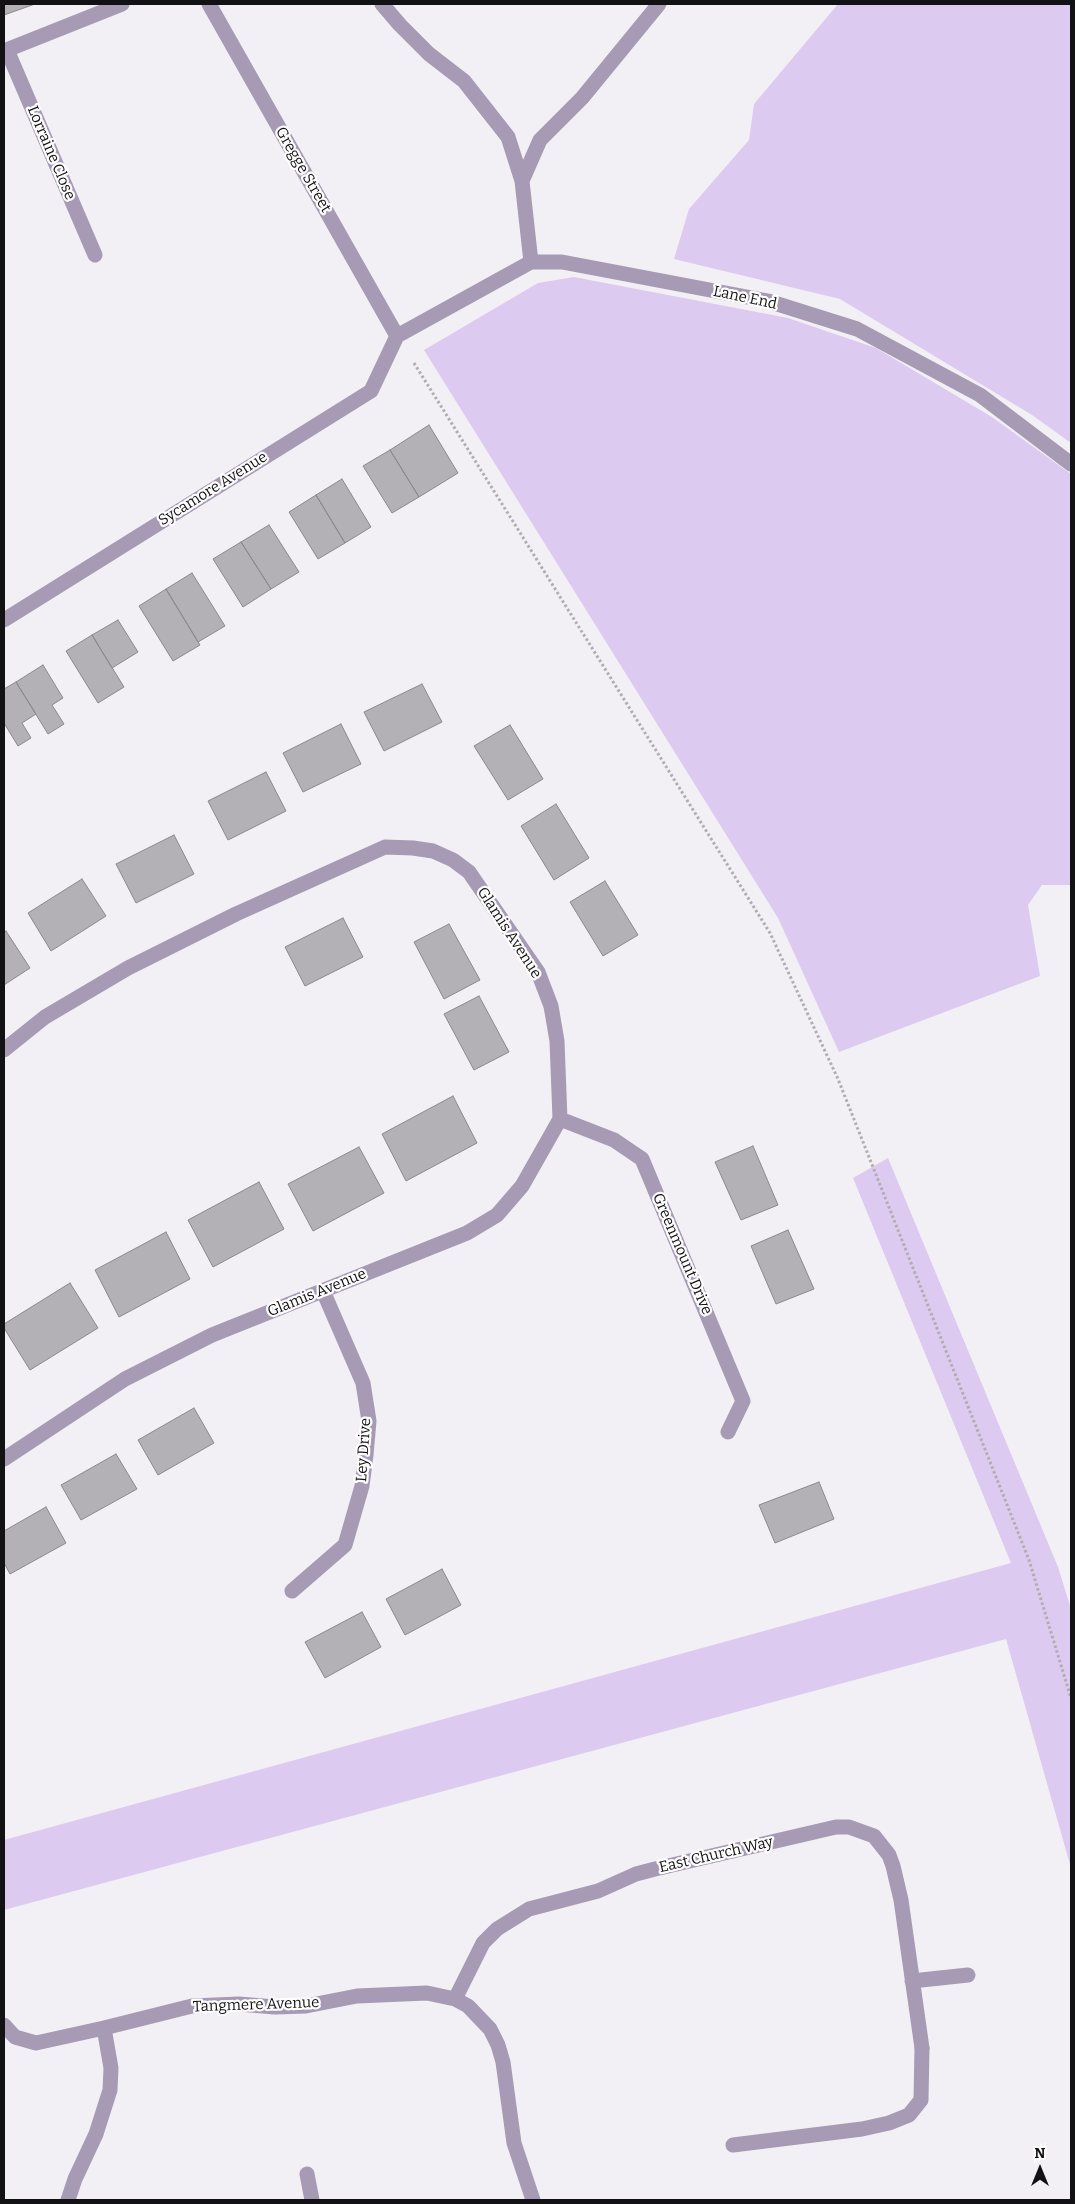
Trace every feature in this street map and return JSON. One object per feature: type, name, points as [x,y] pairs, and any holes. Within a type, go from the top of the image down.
[{"type":"street","points":[[6,51],[122,4]]},
{"type":"street","name":"Gregge Street","points":[[209,4],[397,336]]},
{"type":"street","points":[[382,4],[429,54],[464,81],[508,137],[522,181],[531,262]]},
{"type":"street","points":[[522,181],[540,140],[582,98],[658,4]]},
{"type":"street","name":"Lorraine Close","points":[[6,51],[95,255]]},
{"type":"street","name":"Lane End","points":[[397,336],[531,262],[562,262],[768,301],[857,329],[980,395],[1071,464]]},
{"type":"street","name":"Sycamore Avenue","points":[[4,620],[371,391],[397,336]]},
{"type":"street","name":"Glamis Avenue","points":[[4,1050],[45,1018],[128,968],[236,914],[385,847],[413,848],[433,851],[453,860],[470,872],[538,972],[551,1006],[557,1041],[560,1119],[522,1186],[497,1216],[467,1233],[212,1335],[125,1379],[4,1459]]},
{"type":"street","name":"Greenmount Drive","points":[[560,1119],[614,1140],[642,1160],[743,1401],[728,1432]]},
{"type":"street","name":"Ley Drive","points":[[292,1592],[345,1545],[362,1486],[366,1455],[369,1421],[363,1383],[323,1291]]},
{"type":"street","name":"East Church Way","points":[[455,1999],[483,1944],[497,1929],[529,1909],[598,1891],[636,1874],[827,1829],[849,1827],[874,1836],[889,1855],[900,1900],[922,2048],[921,2100],[909,2115],[889,2123],[862,2129],[733,2145]]},
{"type":"street","points":[[912,1981],[968,1975]]},
{"type":"street","name":"Tangmere Avenue","points":[[4,2025],[15,2037],[36,2043],[192,2006],[239,2004],[275,2007],[306,2006],[379,1994],[426,1993],[455,1999],[479,2016],[498,2044],[503,2062],[514,2143],[533,2200]]},
{"type":"street","points":[[68,2200],[75,2179],[96,2134],[110,2090],[111,2068],[104,2028]]},
{"type":"street","points":[[307,2174],[312,2200]]},
{"type":"path","points":[[397,336],[770,933],[838,1080],[1029,1560],[1071,1698]]},
{"type":"shaded area","points":[[838,4],[1071,4],[1071,443],[1032,415],[840,299],[674,259],[689,209],[749,140],[754,104]]},
{"type":"shaded area","points":[[574,277],[788,318],[876,348],[992,417],[1071,474],[1071,885],[1042,885],[1028,905],[1040,976],[839,1052],[778,918],[424,350],[538,283]]},
{"type":"shaded area","points":[[888,1158],[1058,1567],[1071,1609],[1071,1868],[1006,1639],[4,1910],[4,1840],[1011,1563],[853,1178]]},
{"type":"building","points":[[4,4],[35,4],[4,15]]},
{"type":"building","points":[[429,425],[458,473],[419,497],[390,450]]},
{"type":"building","points":[[390,450],[419,497],[392,513],[363,466]]},
{"type":"building","points":[[342,479],[371,527],[345,543],[316,495]]},
{"type":"building","points":[[316,495],[345,543],[318,559],[289,512]]},
{"type":"building","points":[[269,525],[299,572],[271,589],[241,542]]},
{"type":"building","points":[[241,542],[271,589],[243,607],[213,559]]},
{"type":"building","points":[[192,573],[225,626],[198,642],[166,589]]},
{"type":"building","points":[[166,589],[200,645],[173,661],[139,606]]},
{"type":"building","points":[[118,620],[138,652],[112,668],[92,635]]},
{"type":"building","points":[[92,635],[124,687],[98,703],[66,651]]},
{"type":"building","points":[[43,665],[63,698],[52,705],[64,724],[48,734],[16,682]]},
{"type":"building","points":[[16,682],[36,714],[22,723],[31,738],[18,746],[4,723],[4,689]]},
{"type":"building","points":[[422,684],[442,722],[384,751],[364,712]]},
{"type":"building","points":[[341,724],[361,764],[303,792],[283,753]]},
{"type":"building","points":[[510,725],[543,779],[508,800],[474,746]]},
{"type":"building","points":[[266,772],[286,811],[228,840],[208,801]]},
{"type":"building","points":[[556,804],[589,858],[554,880],[521,826]]},
{"type":"building","points":[[174,835],[194,874],[136,903],[116,864]]},
{"type":"building","points":[[82,879],[106,916],[51,951],[28,913]]},
{"type":"building","points":[[605,881],[638,935],[603,956],[570,902]]},
{"type":"building","points":[[343,918],[363,957],[305,986],[285,947]]},
{"type":"building","points":[[449,924],[480,980],[444,999],[414,942]]},
{"type":"building","points":[[6,931],[30,968],[4,985],[4,933]]},
{"type":"building","points":[[479,996],[509,1052],[474,1070],[444,1014]]},
{"type":"building","points":[[453,1096],[477,1143],[406,1181],[382,1134]]},
{"type":"building","points":[[753,1146],[778,1205],[741,1220],[715,1162]]},
{"type":"building","points":[[359,1147],[384,1193],[313,1231],[288,1184]]},
{"type":"building","points":[[259,1182],[284,1229],[213,1267],[188,1220]]},
{"type":"building","points":[[788,1230],[814,1289],[776,1304],[751,1246]]},
{"type":"building","points":[[166,1232],[190,1279],[119,1317],[95,1270]]},
{"type":"building","points":[[70,1283],[98,1328],[30,1370],[4,1328],[4,1324]]},
{"type":"building","points":[[194,1408],[214,1443],[158,1475],[138,1440]]},
{"type":"building","points":[[116,1454],[137,1489],[81,1520],[61,1485]]},
{"type":"building","points":[[819,1482],[834,1519],[775,1543],[759,1505]]},
{"type":"building","points":[[46,1507],[66,1543],[10,1574],[4,1563],[4,1531]]},
{"type":"building","points":[[442,1569],[461,1605],[405,1635],[386,1599]]},
{"type":"building","points":[[362,1612],[381,1647],[325,1678],[305,1642]]}]
